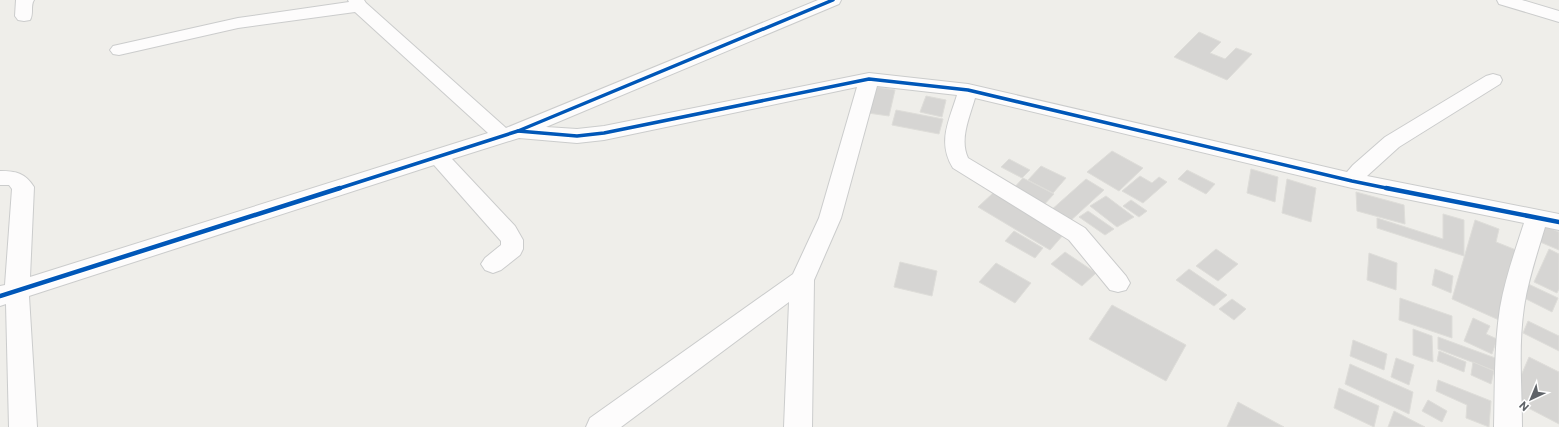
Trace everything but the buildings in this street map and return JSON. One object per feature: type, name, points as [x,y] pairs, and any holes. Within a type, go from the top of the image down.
[{"type":"street","points":[[8,293],[66,276],[510,133],[833,0]]},
{"type":"street","points":[[1505,0],[1559,17]]},
{"type":"street","points":[[120,50],[238,24],[357,3],[510,133],[577,136],[604,133],[869,79],[968,90],[1352,181],[1548,220],[1520,271],[1512,308],[1509,340],[1508,427]]},
{"type":"street","points":[[798,427],[802,280],[830,218],[869,79]]},
{"type":"street","points":[[1352,181],[1360,170],[1392,142],[1493,80]]},
{"type":"street","points":[[968,90],[954,140],[956,156],[960,163],[1077,234],[1118,283]]},
{"type":"street","points":[[437,156],[507,232],[512,240],[512,249],[493,264]]},
{"type":"street","points":[[0,178],[14,178],[23,187],[8,293],[23,427]]},
{"type":"street","points":[[600,427],[802,280]]},
{"type":"cycle path","points":[[0,296],[518,131],[833,0]]},
{"type":"cycle path","points":[[518,131],[577,136],[604,133],[869,79],[968,90],[1352,181],[1559,222]]}]
